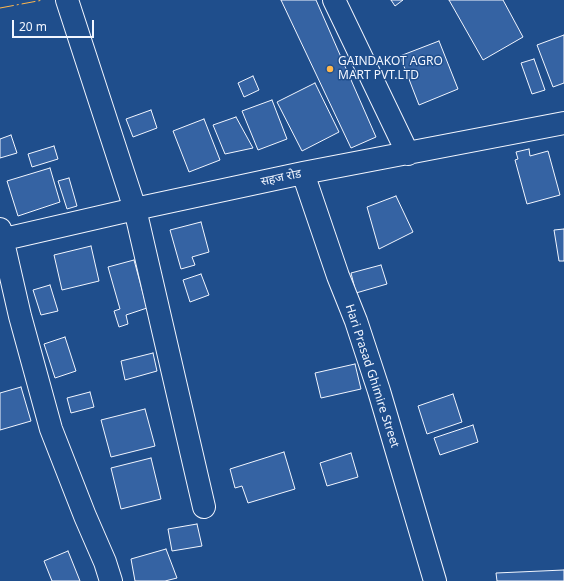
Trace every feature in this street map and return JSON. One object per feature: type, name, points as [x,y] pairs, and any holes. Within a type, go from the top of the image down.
[{"type":"street","points":[[67,0],[136,208],[204,507]]},
{"type":"street","points":[[334,0],[408,154]]},
{"type":"street","name":"सहज रोड","points":[[1,236],[303,173],[564,123]]},
{"type":"street","name":"Hari Prasad Ghimire Street","points":[[303,173],[377,384],[435,581]]},
{"type":"street","points":[[1,236],[20,316],[51,429],[85,516],[105,562],[111,581]]},
{"type":"building","name":"GAINDAKOT AGRO MART PVT.LTD","points":[[281,0],[316,0],[376,137],[351,148]]},
{"type":"building","points":[[391,0],[403,0],[395,6]]},
{"type":"building","points":[[449,0],[503,0],[523,37],[483,60]]},
{"type":"building","points":[[564,35],[564,83],[553,87],[537,45]]},
{"type":"building","points":[[439,41],[458,89],[419,105],[400,56]]},
{"type":"building","points":[[534,59],[545,90],[532,94],[521,63]]},
{"type":"building","points":[[253,76],[259,90],[244,97],[238,83]]},
{"type":"building","points":[[315,83],[339,132],[302,151],[277,102]]},
{"type":"building","points":[[272,100],[287,139],[258,150],[242,111]]},
{"type":"building","points":[[151,110],[157,128],[133,137],[126,119]]},
{"type":"building","points":[[236,117],[253,148],[225,154],[213,125]]},
{"type":"building","points":[[204,119],[220,160],[189,172],[173,131]]},
{"type":"building","points":[[11,135],[17,153],[0,158],[0,139]]},
{"type":"building","points":[[54,146],[58,159],[32,167],[28,154]]},
{"type":"building","points":[[529,149],[530,156],[548,151],[560,195],[527,204],[515,160],[518,159],[516,152]]},
{"type":"building","points":[[50,168],[60,202],[18,216],[7,181]]},
{"type":"building","points":[[69,178],[77,206],[67,209],[58,181]]},
{"type":"building","points":[[396,196],[413,232],[379,249],[367,207]]},
{"type":"building","points":[[201,222],[209,252],[192,257],[195,265],[181,269],[170,230]]},
{"type":"building","points":[[564,229],[564,261],[559,261],[554,230]]},
{"type":"building","points":[[91,246],[99,281],[62,290],[54,255]]},
{"type":"building","points":[[134,260],[147,308],[126,315],[128,324],[119,327],[114,311],[120,309],[108,267]]},
{"type":"building","points":[[381,265],[387,284],[356,293],[351,273]]},
{"type":"building","points":[[201,274],[209,295],[190,302],[183,280]]},
{"type":"building","points":[[50,285],[58,311],[41,315],[33,290]]},
{"type":"building","points":[[65,337],[76,371],[55,378],[44,344]]},
{"type":"building","points":[[153,353],[157,371],[125,380],[121,361]]},
{"type":"building","points":[[355,364],[361,389],[321,398],[315,373]]},
{"type":"building","points":[[21,387],[31,421],[0,430],[0,393]]},
{"type":"building","points":[[90,392],[94,407],[71,413],[67,398]]},
{"type":"building","points":[[453,394],[462,422],[427,434],[418,406]]},
{"type":"building","points":[[145,409],[155,446],[111,457],[101,420]]},
{"type":"building","points":[[473,425],[478,442],[440,455],[434,438]]},
{"type":"building","points":[[284,452],[295,489],[248,503],[242,486],[235,488],[230,469]]},
{"type":"building","points":[[351,453],[358,477],[327,486],[320,463]]},
{"type":"building","points":[[151,458],[161,499],[121,509],[111,468]]},
{"type":"building","points":[[197,524],[202,546],[172,551],[168,529]]},
{"type":"building","points":[[166,549],[177,578],[165,581],[135,581],[131,559]]},
{"type":"building","points":[[68,551],[80,581],[52,581],[44,561]]},
{"type":"building","points":[[564,570],[564,581],[497,581],[496,573]]},
{"type":"power","points":[[0,8],[43,0]]},
{"type":"place","name":"GAINDAKOT AGRO MART PVT.LTD","points":[[330,69]]}]
